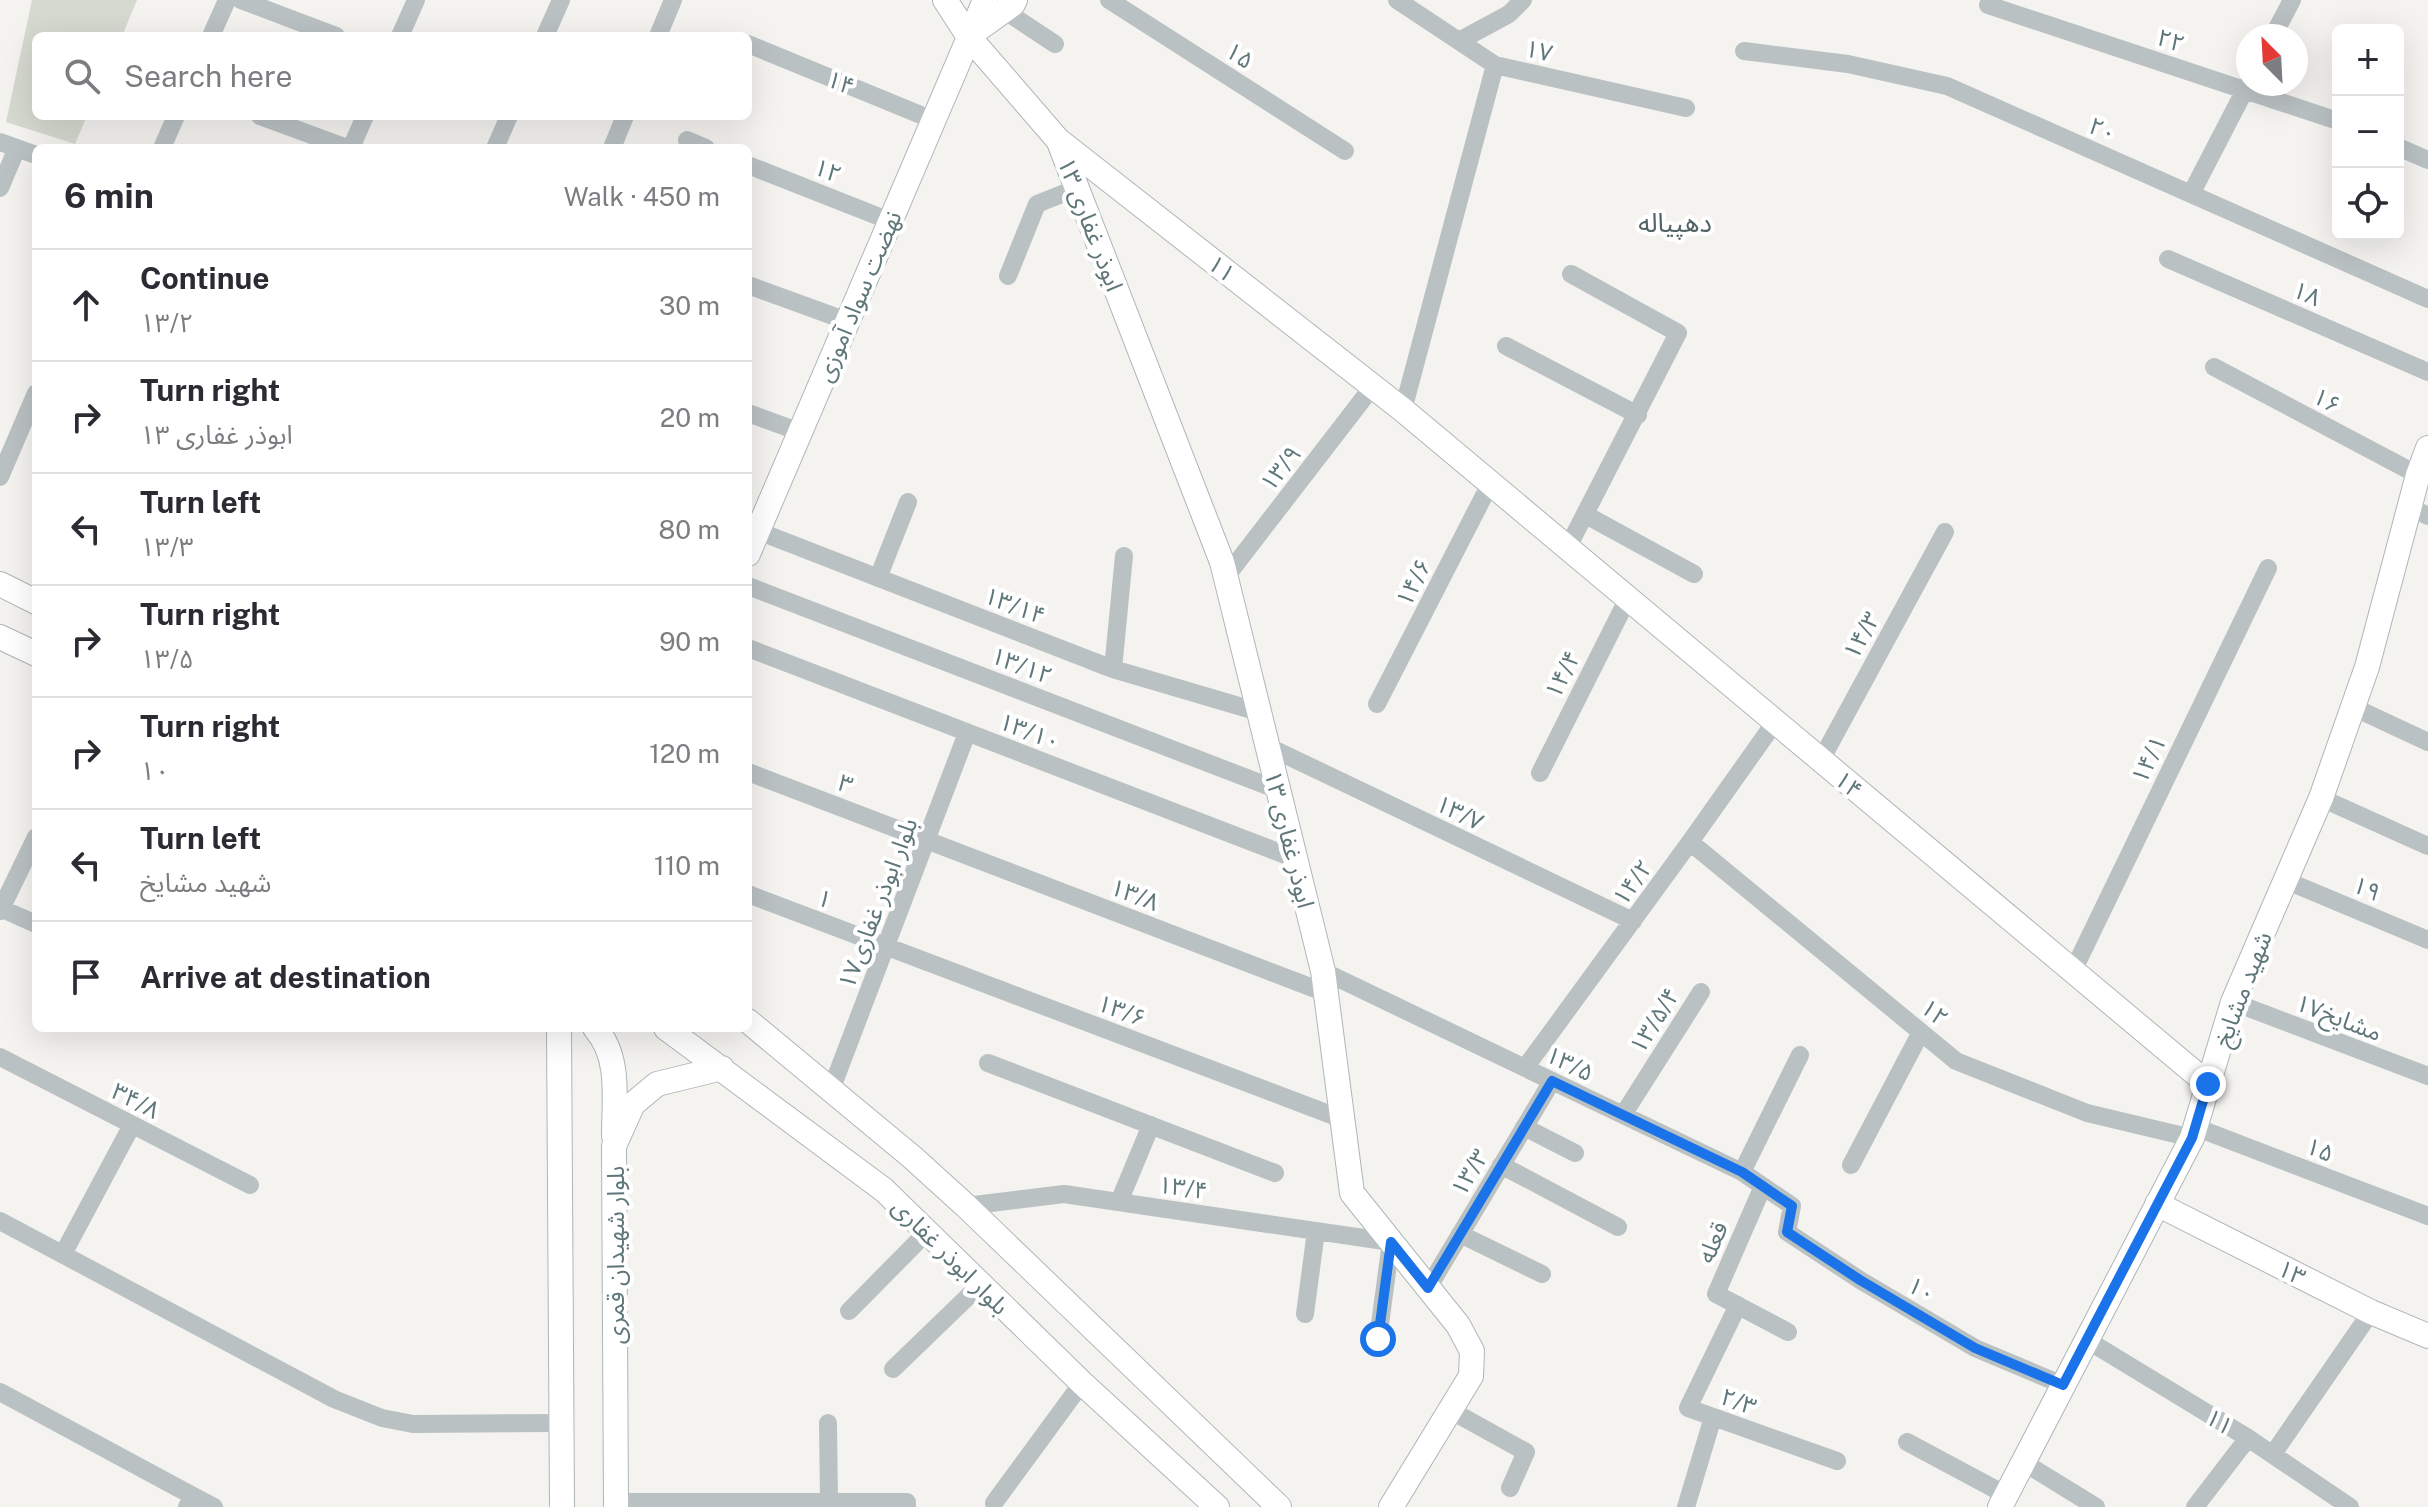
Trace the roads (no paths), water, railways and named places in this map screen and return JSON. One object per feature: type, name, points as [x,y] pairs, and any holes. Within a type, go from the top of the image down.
[{"type":"street","points":[[213,32],[227,0]]},
{"type":"street","points":[[241,0],[325,32]]},
{"type":"street","points":[[402,32],[416,0]]},
{"type":"street","points":[[547,32],[561,0]]},
{"type":"street","points":[[660,32],[673,0]]},
{"type":"street","name":"۱۱","points":[[945,0],[969,37],[1058,140],[1491,482]]},
{"type":"street","name":"۱۵","points":[[1109,0],[1345,151]]},
{"type":"street","name":"۱۷","points":[[1397,0],[1495,65],[1686,108]]},
{"type":"street","points":[[1459,41],[1509,14],[1523,0]]},
{"type":"street","points":[[2279,24],[2292,0]]},
{"type":"street","points":[[969,37],[1002,4],[1055,44]]},
{"type":"street","name":"۲۲","points":[[1988,5],[2236,84]]},
{"type":"street","name":"نهضت سواد آموزی","points":[[752,545],[969,37]]},
{"type":"street","name":"۱۴","points":[[752,46],[933,120]]},
{"type":"street","name":"۲۰","points":[[1744,51],[1848,64],[1947,86],[2428,299]]},
{"type":"street","points":[[1403,410],[1495,65]]},
{"type":"street","points":[[2191,194],[2242,96]]},
{"type":"street","name":"۲۲","points":[[2271,96],[2332,119]]},
{"type":"street","points":[[164,144],[174,120]]},
{"type":"street","points":[[271,120],[338,144]]},
{"type":"street","points":[[351,144],[363,120]]},
{"type":"street","points":[[497,144],[507,120]]},
{"type":"street","points":[[614,144],[623,120]]},
{"type":"street","points":[[687,140],[696,144]]},
{"type":"street","name":"۱۳ ابوذر غفاری","points":[[1058,140],[1222,562],[1325,982],[1352,1193],[1458,1325],[1472,1351],[1471,1376],[1391,1507]]},
{"type":"street","points":[[0,188],[8,145],[32,154]]},
{"type":"street","points":[[2404,150],[2428,160]]},
{"type":"street","name":"۱۲","points":[[752,167],[890,221]]},
{"type":"street","points":[[1008,276],[1037,204],[1077,188]]},
{"type":"street","name":"۱۸","points":[[2168,259],[2428,372]]},
{"type":"street","points":[[1568,547],[1678,333],[1571,274]]},
{"type":"street","points":[[752,286],[847,321]]},
{"type":"street","points":[[1506,346],[1638,415]]},
{"type":"street","name":"۱۶","points":[[2214,367],[2418,475]]},
{"type":"street","name":"۱۳/۹","points":[[1225,578],[1373,386]]},
{"type":"street","points":[[0,477],[32,402]]},
{"type":"street","points":[[752,414],[800,432]]},
{"type":"street","name":"شهید مشایخ","points":[[2003,1501],[2194,1133],[2233,1002],[2321,798],[2367,667],[2419,511],[2418,475],[2428,448]]},
{"type":"street","name":"۱۴","points":[[1491,482],[2208,1084]]},
{"type":"street","name":"۱۴/۶","points":[[1377,704],[1491,482]]},
{"type":"street","points":[[878,578],[908,502]]},
{"type":"street","points":[[1586,515],[1694,574]]},
{"type":"street","name":"۱۳/۱۴","points":[[758,531],[1113,669],[1259,712]]},
{"type":"street","name":"۱۴/۳","points":[[1821,760],[1945,532]]},
{"type":"street","points":[[1113,669],[1124,556]]},
{"type":"street","name":"۱۴/۱","points":[[2073,971],[2268,568]]},
{"type":"street","points":[[0,584],[32,600]]},
{"type":"street","name":"۱۳/۱۲","points":[[752,588],[1278,790]]},
{"type":"street","name":"۱۴/۴","points":[[1540,773],[1628,598]]},
{"type":"street","points":[[0,637],[32,652]]},
{"type":"street","name":"۱۳/۱۰","points":[[752,650],[1296,859]]},
{"type":"street","points":[[2353,707],[2428,742]]},
{"type":"street","name":"۱۴/۲","points":[[1525,1068],[1775,722]]},
{"type":"street","name":"بلوار ابوذر غفاری۱۷","points":[[831,1090],[967,733]]},
{"type":"street","name":"۱۳/۷","points":[[1267,746],[1633,921]]},
{"type":"street","name":"۳","points":[[752,774],[926,840]]},
{"type":"street","points":[[2321,798],[2428,846]]},
{"type":"street","name":"۱۳/۸","points":[[926,840],[1325,982]]},
{"type":"street","name":"۱۲","points":[[1690,842],[1956,1061],[2087,1113],[2194,1133]]},
{"type":"street","points":[[32,845],[0,909],[32,922]]},
{"type":"street","name":"۱۹","points":[[2287,881],[2428,940]]},
{"type":"street","name":"۱","points":[[752,896],[885,946]]},
{"type":"street","name":"۱۳/۶","points":[[885,946],[1342,1119]]},
{"type":"street","name":"۱۳/۵","points":[[1325,982],[1525,1068],[1742,1172],[1792,1206]]},
{"type":"street","name":"۱۳/۵/۴","points":[[1623,1115],[1701,992]]},
{"type":"street","name":"۱۷مشایخ","points":[[2233,1002],[2428,1076]]},
{"type":"street","name":"بلوار ابوذر غفاری","points":[[752,1024],[912,1157],[966,1206],[1279,1507]]},
{"type":"street","points":[[562,1032],[562,1507]]},
{"type":"street","points":[[598,1032],[614,1063],[614,1146]]},
{"type":"street","name":"بلوار ابوذر غفاری","points":[[672,1032],[884,1190],[1082,1383],[1217,1507]]},
{"type":"street","points":[[1851,1165],[1921,1032]]},
{"type":"street","points":[[1742,1172],[1800,1055]]},
{"type":"street","name":"۳۴/۸","points":[[0,1057],[250,1185]]},
{"type":"street","points":[[988,1063],[1275,1173]]},
{"type":"street","name":"بلوار شهیدان قمری","points":[[616,1505],[614,1146],[633,1104],[657,1084],[722,1068]]},
{"type":"street","name":"۱۳/۳","points":[[1428,1288],[1552,1081]]},
{"type":"street","points":[[63,1254],[132,1125]]},
{"type":"street","points":[[1119,1202],[1151,1125]]},
{"type":"street","points":[[1524,1127],[1575,1153]]},
{"type":"street","name":"۱۵","points":[[2194,1133],[2428,1216]]},
{"type":"street","points":[[1501,1165],[1618,1227]]},
{"type":"street","name":"قعله","points":[[1738,1305],[1716,1294],[1763,1186]]},
{"type":"street","name":"۱۳/۴","points":[[966,1206],[1064,1194],[1391,1242]]},
{"type":"street","name":"۱۳","points":[[2157,1204],[2371,1312],[2428,1336]]},
{"type":"street","name":"۱۰","points":[[1792,1206],[1787,1232],[1975,1348],[2063,1385]]},
{"type":"street","points":[[0,1221],[334,1399],[382,1418],[413,1424],[561,1423]]},
{"type":"street","points":[[1305,1314],[1316,1231]]},
{"type":"street","points":[[849,1311],[927,1232]]},
{"type":"street","points":[[1460,1234],[1542,1274]]},
{"type":"street","points":[[1378,1339],[1391,1242]]},
{"type":"street","points":[[893,1369],[980,1285]]},
{"type":"street","points":[[1738,1305],[1788,1332]]},
{"type":"street","name":"۲/۳","points":[[1738,1305],[1688,1408],[1837,1461]]},
{"type":"street","points":[[2273,1454],[2371,1312]]},
{"type":"street","name":"۱۱","points":[[2087,1340],[2248,1438],[2350,1507]]},
{"type":"street","points":[[994,1503],[1082,1383]]},
{"type":"street","points":[[0,1392],[190,1502],[214,1507]]},
{"type":"street","points":[[1450,1410],[1526,1452],[1510,1488]]},
{"type":"street","points":[[1686,1507],[1713,1417]]},
{"type":"street","points":[[828,1423],[829,1502]]},
{"type":"street","points":[[2195,1507],[2248,1438]]},
{"type":"street","points":[[1907,1442],[2003,1501]]},
{"type":"street","points":[[2023,1462],[2096,1507]]},
{"type":"street","points":[[616,1505],[907,1502],[907,1507]]},
{"type":"district","name":"دهپیاله","points":[[1675,222]]}]
